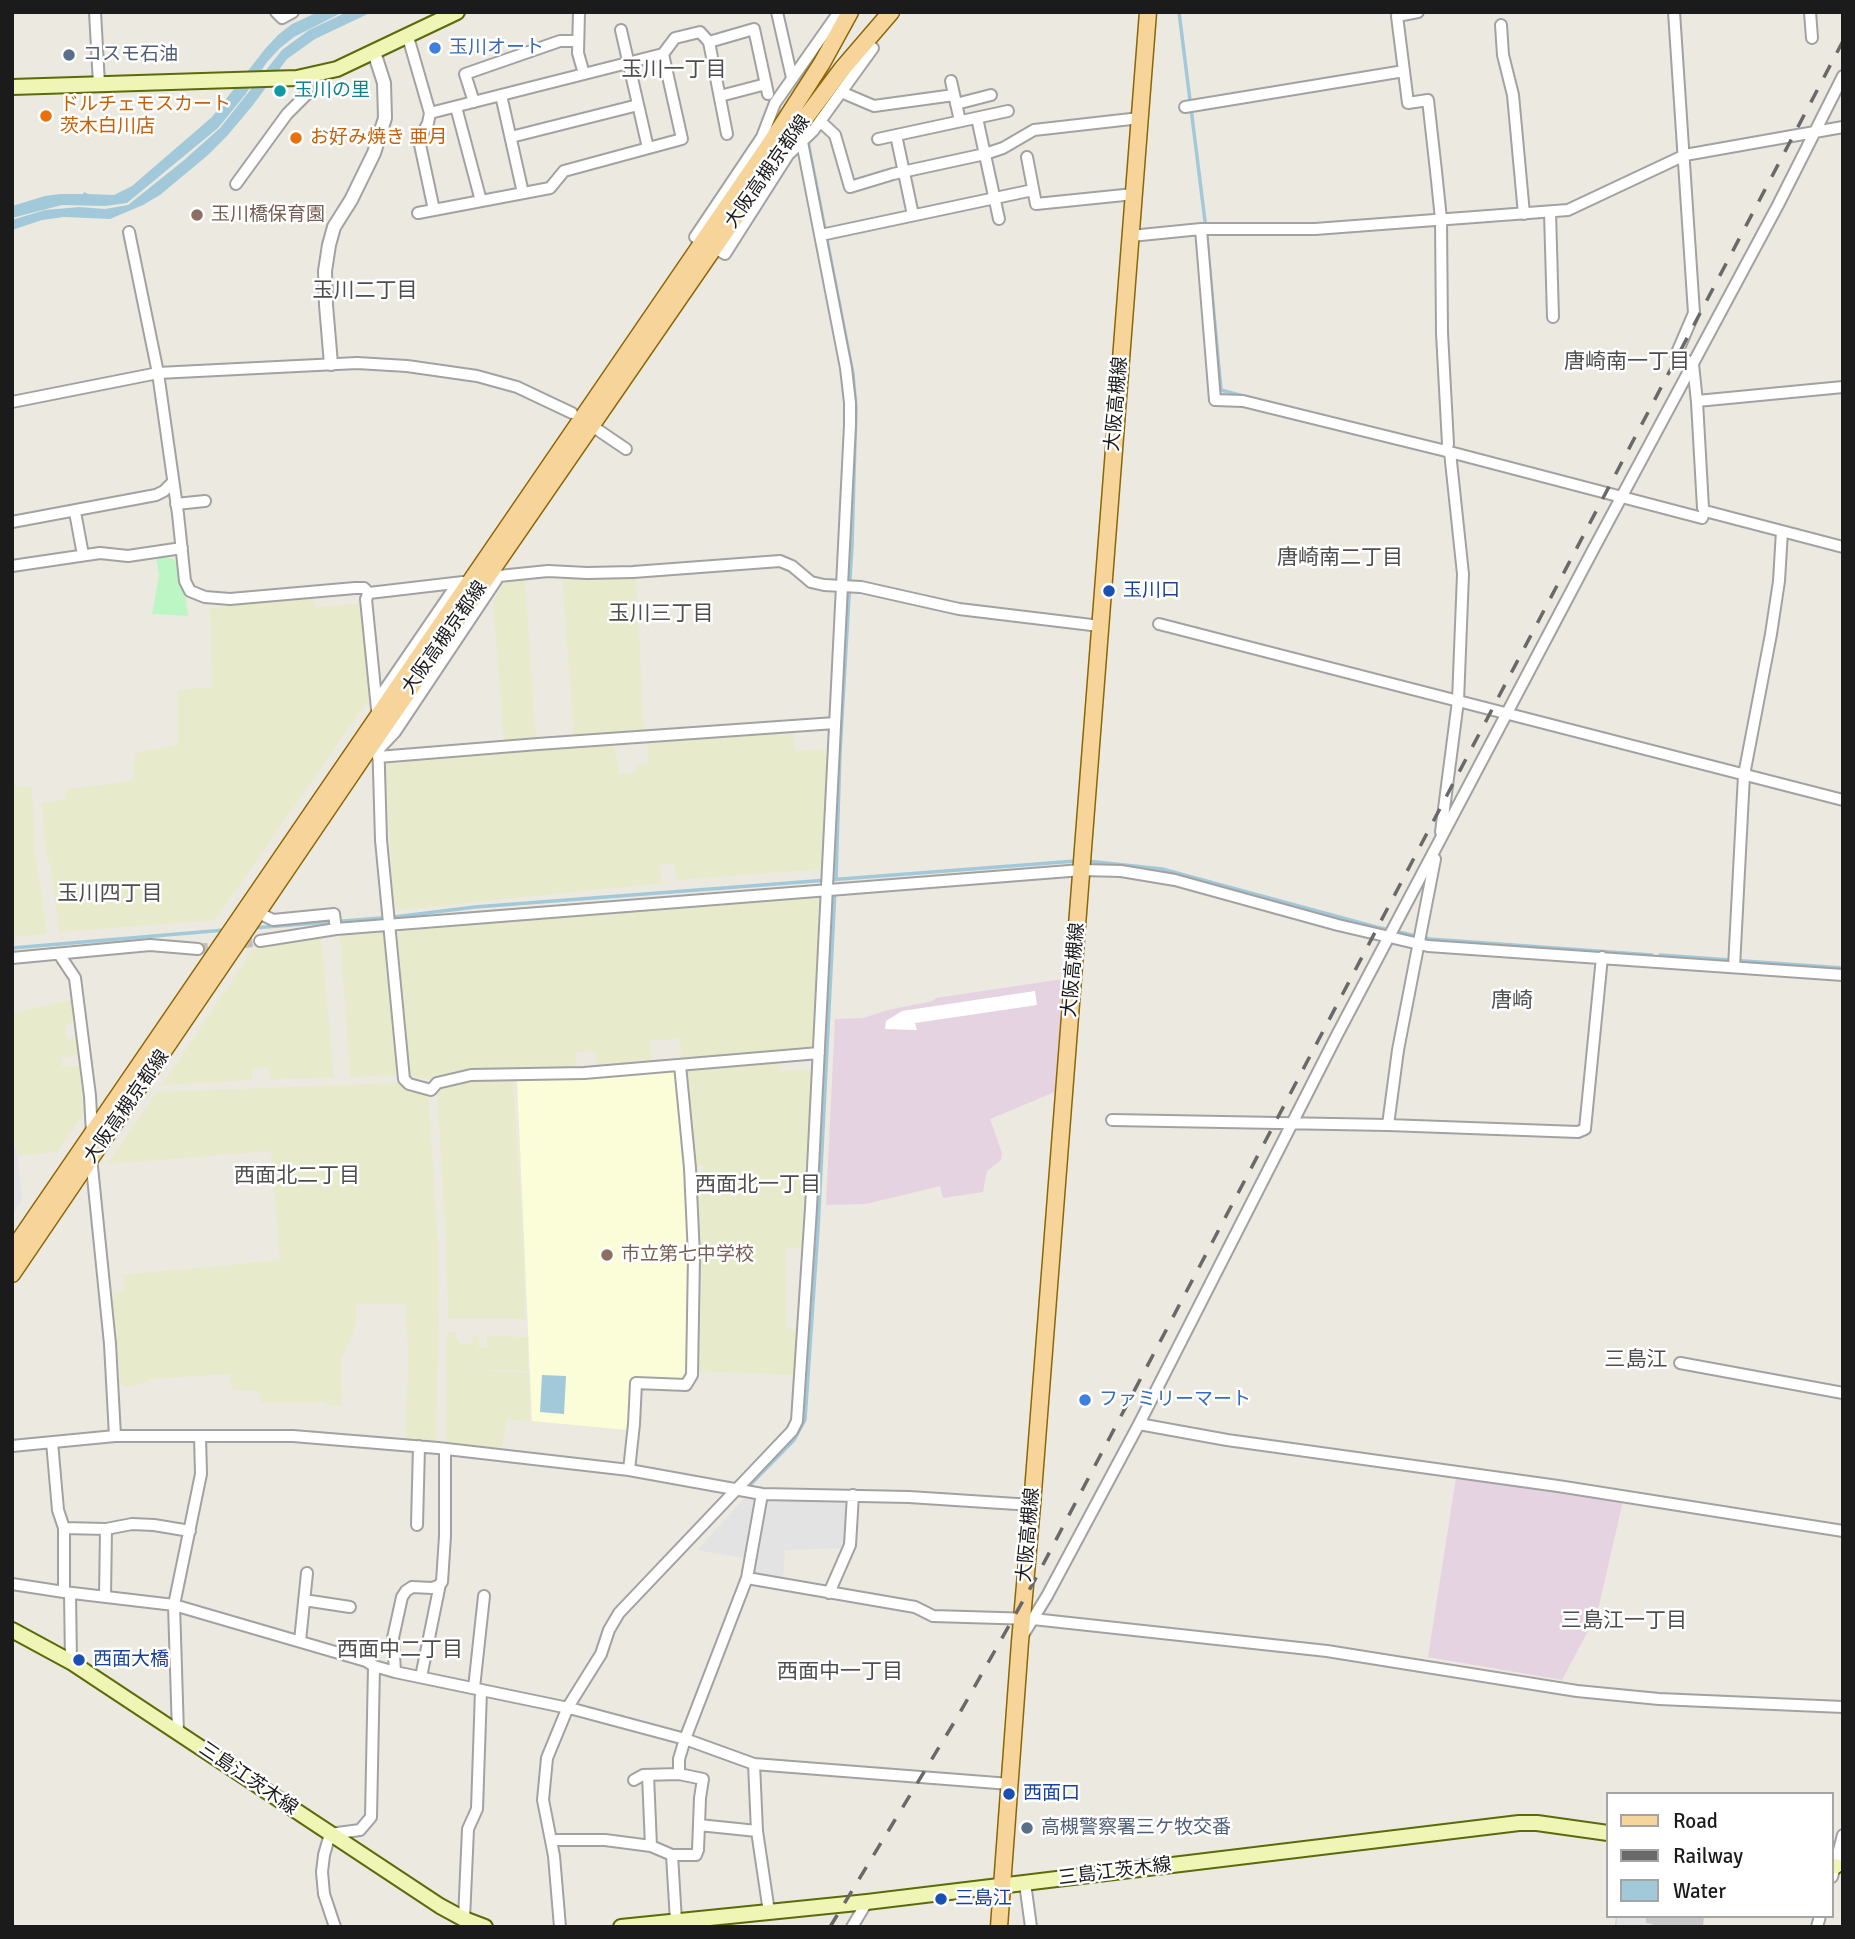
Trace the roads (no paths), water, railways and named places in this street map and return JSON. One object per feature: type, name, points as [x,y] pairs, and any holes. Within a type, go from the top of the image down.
[{"type":"main road","points":[[12,87],[308,76],[337,69],[457,12]]},
{"type":"main road","name":"大阪高槻京都線","points":[[12,1251],[92,1136],[377,708],[770,144],[822,64],[850,12]]},
{"type":"main road","name":"大阪高槻京都線","points":[[12,1274],[259,913],[378,747],[782,149],[842,69],[891,12]]},
{"type":"main road","name":"大阪高槻線","points":[[999,1927],[1020,1642],[1027,1618],[1032,1505],[1148,12]]},
{"type":"main road","name":"三島江茨木線","points":[[12,1630],[71,1661],[440,1906],[485,1927]]},
{"type":"main road","name":"三島江茨木線","points":[[621,1927],[1025,1884],[1519,1823],[1606,1833]]},
{"type":"street","points":[[95,12],[99,84]]},
{"type":"street","points":[[276,12],[282,18],[293,12]]},
{"type":"street","points":[[579,12],[577,41],[584,74]]},
{"type":"street","points":[[776,12],[792,78]]},
{"type":"street","points":[[699,239],[695,237],[762,137],[775,103],[839,12]]},
{"type":"street","points":[[1388,1125],[1398,1050],[1443,822],[1458,701],[1463,574],[1448,452],[1442,333],[1441,219],[1428,100],[1408,103],[1397,16],[1419,12]]},
{"type":"street","points":[[1674,12],[1694,313],[1676,355],[1693,364]]},
{"type":"street","points":[[1810,12],[1812,38]]},
{"type":"street","points":[[1501,25],[1503,55],[1513,95],[1524,214]]},
{"type":"street","points":[[709,41],[754,29],[767,89],[720,96]]},
{"type":"street","points":[[621,30],[648,148]]},
{"type":"street","points":[[430,113],[663,54],[675,38],[700,32],[709,41],[727,134]]},
{"type":"street","points":[[408,37],[430,113],[419,140],[434,210]]},
{"type":"street","points":[[474,102],[465,74],[560,41],[577,41]]},
{"type":"street","points":[[720,251],[725,254],[788,155],[820,121],[873,48]]},
{"type":"street","points":[[331,364],[325,271],[329,245],[334,227],[351,200],[374,153],[385,118],[384,83],[374,51]]},
{"type":"street","points":[[418,213],[551,188],[564,170],[682,139],[663,54]]},
{"type":"street","points":[[1185,107],[1404,71]]},
{"type":"street","points":[[236,184],[287,114],[307,94],[308,76]]},
{"type":"street","points":[[1027,1618],[1139,1424],[1291,1124],[1843,76]]},
{"type":"street","points":[[951,81],[960,121]]},
{"type":"street","points":[[841,92],[874,106],[991,95]]},
{"type":"street","points":[[501,95],[523,193]]},
{"type":"street","points":[[511,137],[638,105]]},
{"type":"street","points":[[456,107],[481,201]]},
{"type":"street","points":[[878,139],[1008,111]]},
{"type":"street","points":[[977,118],[999,219]]},
{"type":"street","points":[[820,121],[835,135],[850,187],[985,154],[1003,148],[1034,130],[1140,118]]},
{"type":"street","points":[[1130,236],[1201,229],[1315,229],[1550,212],[1574,207],[1685,155],[1843,127]]},
{"type":"street","points":[[896,135],[913,215]]},
{"type":"street","points":[[560,1927],[555,1866],[543,1800],[547,1758],[568,1707],[601,1654],[609,1630],[619,1614],[792,1431],[797,1422],[811,1208],[850,402],[846,368],[802,142]]},
{"type":"street","points":[[1027,157],[1036,204],[1134,194]]},
{"type":"street","points":[[821,235],[1033,190]]},
{"type":"street","points":[[1550,212],[1553,317]]},
{"type":"street","points":[[1201,229],[1215,400],[1243,401],[1702,519],[1705,511],[1693,364]]},
{"type":"street","points":[[129,232],[158,373],[188,588],[205,597],[230,599],[355,588],[365,588],[369,593]]},
{"type":"street","points":[[12,402],[158,373],[357,363],[407,366],[477,376],[517,387],[572,413]]},
{"type":"street","points":[[1697,401],[1843,387]]},
{"type":"street","points":[[598,430],[626,449]]},
{"type":"street","points":[[12,523],[156,495],[173,482]]},
{"type":"street","points":[[176,504],[205,501]]},
{"type":"street","points":[[1705,511],[1843,547]]},
{"type":"street","points":[[75,512],[83,555]]},
{"type":"street","points":[[1734,967],[1744,775],[1771,634],[1779,582],[1782,531]]},
{"type":"street","points":[[12,566],[100,553],[128,556],[182,548]]},
{"type":"street","points":[[378,747],[395,732],[499,576],[548,571],[633,572],[780,561],[792,566],[811,582],[861,587],[959,609],[1100,626]]},
{"type":"street","points":[[369,593],[460,583],[377,708]]},
{"type":"street","points":[[369,593],[366,599],[377,708],[381,840],[404,1079],[409,1084],[431,1090],[437,1083],[471,1076],[584,1073],[819,1053]]},
{"type":"street","points":[[1159,624],[1843,800]]},
{"type":"street","points":[[378,747],[538,744],[835,723]]},
{"type":"street","points":[[260,941],[336,929],[1082,870],[1121,871],[1175,880],[1338,925],[1428,946],[1843,975]]},
{"type":"street","points":[[259,913],[273,920],[334,914],[336,929]]},
{"type":"street","points":[[12,958],[150,945],[198,949]]},
{"type":"street","points":[[59,954],[75,978],[90,1096],[91,1158],[110,1344],[115,1436]]},
{"type":"street","points":[[1112,1120],[1388,1125],[1578,1132],[1585,1129],[1602,957]]},
{"type":"street","points":[[629,1470],[636,1383],[686,1385],[692,1376],[694,1256],[690,1168],[680,1065]]},
{"type":"street","points":[[1680,1363],[1843,1393]]},
{"type":"street","points":[[1139,1424],[1227,1440],[1558,1486],[1843,1531]]},
{"type":"street","points":[[12,1446],[115,1436],[293,1436],[419,1446],[629,1470],[762,1494],[909,1497],[1032,1505]]},
{"type":"street","points":[[178,1733],[174,1605],[201,1474],[200,1436]]},
{"type":"street","points":[[52,1442],[58,1510],[64,1528],[71,1661]]},
{"type":"street","points":[[417,1525],[419,1446]]},
{"type":"street","points":[[421,1677],[442,1582],[445,1449]]},
{"type":"street","points":[[679,1774],[679,1759],[685,1739],[747,1578],[762,1494]]},
{"type":"street","points":[[830,1593],[849,1545],[853,1495]]},
{"type":"street","points":[[64,1528],[106,1529],[132,1524],[190,1531]]},
{"type":"street","points":[[105,1597],[106,1529]]},
{"type":"street","points":[[300,1641],[307,1573]]},
{"type":"street","points":[[747,1578],[915,1607],[933,1616],[1027,1618],[1327,1651],[1577,1691],[1659,1699],[1843,1707]]},
{"type":"street","points":[[12,1584],[174,1605],[366,1661],[395,1672],[568,1707],[685,1739],[754,1764],[1010,1784]]},
{"type":"street","points":[[395,1672],[393,1638],[402,1597],[412,1587],[432,1588],[440,1584]]},
{"type":"street","points":[[464,1919],[468,1829],[477,1809],[477,1689],[484,1596]]},
{"type":"street","points":[[304,1600],[350,1606]]},
{"type":"street","points":[[335,1927],[324,1894],[324,1855],[330,1834],[360,1830],[371,1817],[374,1666]]},
{"type":"street","points":[[754,1764],[757,1830],[769,1912]]},
{"type":"street","points":[[557,1840],[605,1840],[651,1846],[672,1855],[696,1855],[703,1779],[679,1774],[643,1775],[634,1780]]},
{"type":"street","points":[[648,1775],[651,1846]]},
{"type":"street","points":[[699,1825],[757,1830]]},
{"type":"street","points":[[1836,1869],[1843,1835]]},
{"type":"street","points":[[672,1855],[676,1921]]},
{"type":"street","points":[[1025,1884],[1031,1927]]},
{"type":"street","points":[[852,1927],[867,1902]]},
{"type":"water","points":[[318,12],[343,12],[294,37],[280,48],[218,128],[127,203],[105,206],[62,205],[12,218],[12,206],[45,196],[84,192],[114,195],[132,186],[212,117],[278,35],[292,24]]},
{"type":"water","points":[[347,12],[372,12],[315,39],[287,59],[227,136],[160,195],[110,219],[64,217],[42,220],[12,230],[12,220],[45,210],[79,207],[105,209],[128,205],[220,128],[282,50],[309,30]]},
{"type":"water","points":[[542,1375],[566,1376],[564,1414],[540,1412]]},
{"type":"waterway","points":[[1179,12],[1206,229],[1221,390],[1247,397]]},
{"type":"waterway","points":[[805,126],[853,374],[856,408],[836,879]]},
{"type":"waterway","points":[[253,928],[394,917],[475,907],[1076,861]]},
{"type":"waterway","points":[[1087,861],[1162,869],[1430,939],[1652,955]]},
{"type":"waterway","points":[[749,1486],[794,1440],[805,1420],[818,1229],[835,890]]},
{"type":"waterway","points":[[12,948],[225,930]]},
{"type":"waterway","points":[[1660,955],[1843,968]]},
{"type":"tunnel","points":[[198,949],[260,941]]},
{"type":"railway","points":[[830,1927],[958,1716],[1037,1576],[1843,41]]},
{"type":"place","name":"玉川オート","points":[[435,48]]},
{"type":"place","name":"コスモ石油","points":[[69,55]]},
{"type":"place","name":"玉川の里","points":[[280,91]]},
{"type":"place","name":"ドルチェモスカート 茨木白川店","points":[[46,116]]},
{"type":"place","name":"お好み焼き 亜月","points":[[296,138]]},
{"type":"place","name":"玉川橋保育園","points":[[197,215]]},
{"type":"place","name":"玉川口","points":[[1109,591]]},
{"type":"place","name":"市立第七中学校","points":[[607,1255]]},
{"type":"place","name":"ファミリーマート","points":[[1085,1400]]},
{"type":"place","name":"西面大橋","points":[[79,1660]]},
{"type":"place","name":"西面口","points":[[1009,1794]]},
{"type":"place","name":"高槻警察署三ケ牧交番","points":[[1027,1828]]},
{"type":"place","name":"三島江","points":[[941,1899]]},
{"type":"district","name":"玉川一丁目","points":[[674,70]]},
{"type":"district","name":"玉川二丁目","points":[[365,291]]},
{"type":"district","name":"唐崎南一丁目","points":[[1627,362]]},
{"type":"district","name":"唐崎南二丁目","points":[[1340,558]]},
{"type":"district","name":"玉川三丁目","points":[[661,614]]},
{"type":"district","name":"玉川四丁目","points":[[110,894]]},
{"type":"district","name":"唐崎","points":[[1512,1001]]},
{"type":"district","name":"西面北二丁目","points":[[297,1176]]},
{"type":"district","name":"西面北一丁目","points":[[758,1185]]},
{"type":"district","name":"三島江","points":[[1636,1360]]},
{"type":"district","name":"三島江一丁目","points":[[1624,1621]]},
{"type":"district","name":"西面中二丁目","points":[[400,1650]]},
{"type":"district","name":"西面中一丁目","points":[[840,1672]]}]
